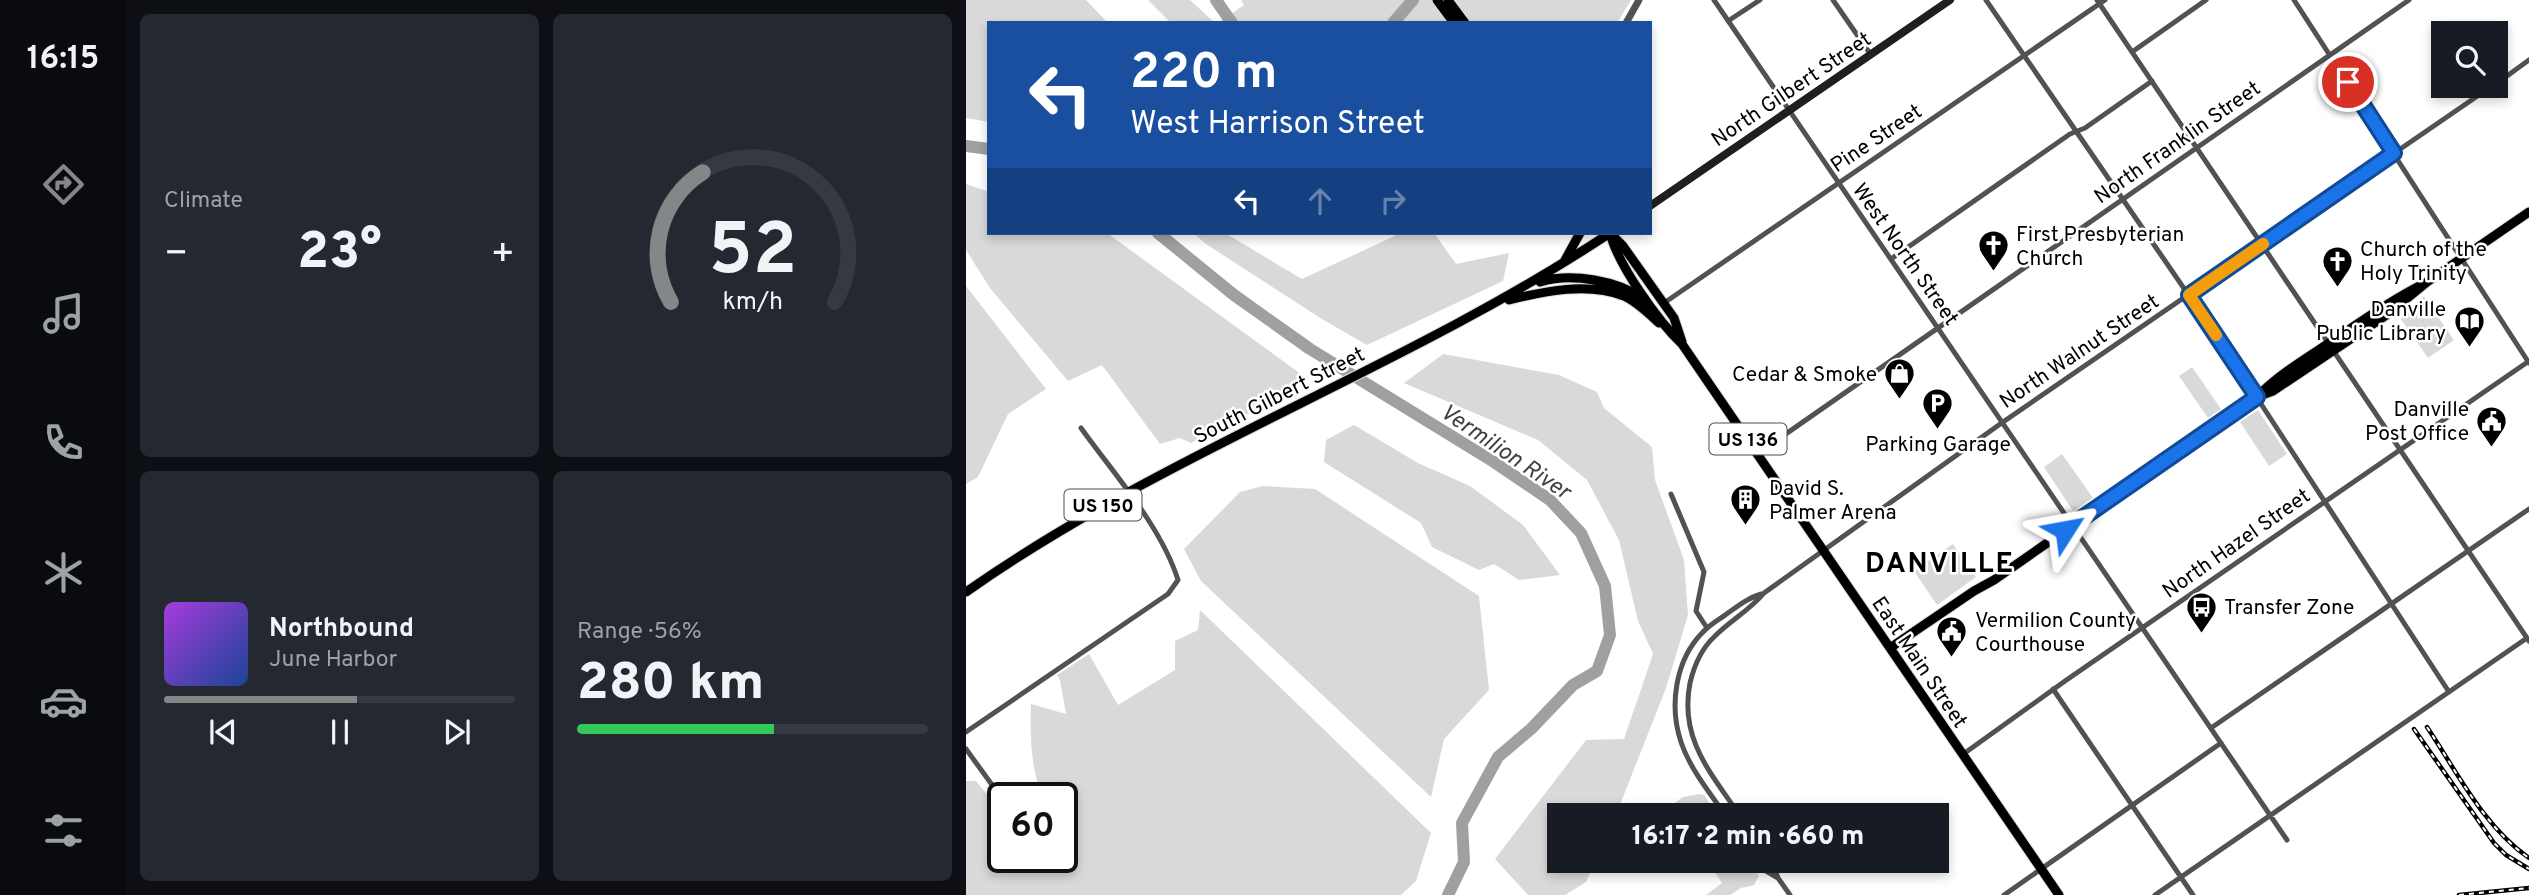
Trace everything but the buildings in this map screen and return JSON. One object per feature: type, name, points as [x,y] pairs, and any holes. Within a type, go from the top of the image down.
[{"type":"main road","points":[[1437,0],[1453,21]]},
{"type":"main road","points":[[1448,0],[1464,21]]},
{"type":"main road","name":"North Gilbert Street","points":[[1652,205],[1950,0]]},
{"type":"main road","points":[[1890,648],[2257,397],[2270,383],[2332,346],[2401,295],[2427,282],[2529,212]]},
{"type":"main road","points":[[1562,265],[1579,235]]},
{"type":"main road","name":"South Gilbert Street","points":[[966,592],[1028,550],[1127,492],[1495,303],[1531,290],[1607,235]]},
{"type":"main road","name":"East Main Street","points":[[1611,235],[1615,251],[1663,326],[1682,344],[2059,895]]},
{"type":"main road","name":"East Main Street","points":[[1612,235],[1623,246],[1674,318],[1682,344]]},
{"type":"main road","points":[[1531,290],[1550,279],[1597,281],[1636,293],[1668,321],[1682,344]]},
{"type":"main road","points":[[1531,290],[1591,289],[1608,292],[1625,297],[1663,326]]},
{"type":"street","points":[[1627,21],[1639,0]]},
{"type":"street","name":"West North Street","points":[[1714,0],[2287,841]]},
{"type":"street","points":[[1728,21],[1759,0]]},
{"type":"street","points":[[1833,0],[1871,55]]},
{"type":"street","points":[[1986,0],[2189,295],[2449,692]]},
{"type":"street","points":[[2132,52],[2206,0]]},
{"type":"street","points":[[2294,0],[2529,362]]},
{"type":"street","name":"North Franklin Street","points":[[1757,454],[2409,0]]},
{"type":"street","points":[[2101,1],[2132,52],[2528,639],[2155,895]]},
{"type":"street","name":"Pine Street","points":[[1664,303],[2101,1]]},
{"type":"street","name":"North Walnut Street","points":[[2508,75],[2529,60]]},
{"type":"street","points":[[1891,260],[2152,81]]},
{"type":"street","name":"North Walnut Street","points":[[1764,593],[2003,422],[2475,98]]},
{"type":"street","name":"North Hazel Street","points":[[1962,755],[2142,627],[2529,362]]},
{"type":"street","points":[[966,732],[1168,594],[1178,580],[1171,560],[1081,428]]},
{"type":"street","points":[[1671,494],[1704,572],[1696,611],[1707,628]]},
{"type":"street","points":[[2211,729],[2529,509]]},
{"type":"street","points":[[1717,803],[1692,766],[1682,745],[1674,717],[1680,669],[1694,641],[1707,628],[1748,598],[1764,593]]},
{"type":"street","points":[[1733,803],[1694,743],[1687,712],[1692,672],[1703,650],[1714,637],[1753,606],[1764,593]]},
{"type":"street","points":[[2053,689],[2193,895]]},
{"type":"street","points":[[2004,895],[2221,743]]},
{"type":"street","points":[[966,749],[990,782]]},
{"type":"street","points":[[1770,873],[1778,878]]},
{"type":"street","points":[[1776,873],[1790,895]]},
{"type":"shaded area","points":[[966,0],[1086,0],[1106,21],[987,21],[987,122],[966,118]]},
{"type":"shaded area","points":[[1148,0],[1190,0],[1213,21],[1169,21]]},
{"type":"shaded area","points":[[1241,0],[1631,0],[1618,21],[1221,21],[1244,5]]},
{"type":"shaded area","points":[[966,184],[987,191],[987,235],[1110,235],[1305,377],[1291,392],[1191,443],[1180,438],[1160,444],[1102,365],[1068,381],[990,288],[966,250]]},
{"type":"shaded area","points":[[1195,235],[1228,235],[1302,279],[1397,235],[1435,235],[1456,264],[1509,253],[1503,281],[1367,345]]},
{"type":"shaded area","points":[[966,286],[1046,389],[1008,414],[978,477],[966,484]]},
{"type":"shaded area","points":[[2424,297],[2454,340],[2428,358],[2398,315]]},
{"type":"shaded area","points":[[1443,354],[1559,375],[1597,392],[1604,408],[1652,447],[1655,480],[1684,560],[1688,615],[1666,688],[1621,803],[1547,803],[1547,873],[1590,873],[1586,882],[1565,895],[1528,895],[1495,859],[1586,740],[1624,739],[1653,654],[1638,621],[1619,540],[1587,480],[1538,440],[1404,383]]},
{"type":"shaded area","points":[[2192,367],[2221,409],[2208,418],[2179,376]]},
{"type":"shaded area","points":[[2258,410],[2287,454],[2269,466],[2240,422]]},
{"type":"shaded area","points":[[1354,425],[1418,463],[1470,486],[1523,525],[1560,575],[1519,580],[1494,564],[1479,570],[1432,547],[1421,523],[1324,462],[1326,440]]},
{"type":"shaded area","points":[[2062,454],[2093,498],[2073,511],[2044,467]]},
{"type":"shaded area","points":[[1263,486],[1315,489],[1479,596],[1489,690],[1444,739],[1431,797],[1201,581],[1184,549],[1240,492]]},
{"type":"shaded area","points":[[1953,544],[1976,577],[1937,605],[1914,571]]},
{"type":"shaded area","points":[[1200,610],[1431,833],[1416,881],[1401,895],[966,895],[966,781],[976,781],[987,794],[987,873],[1078,873],[1078,782],[1038,782],[1033,764],[1031,704],[1066,714],[1057,675],[1089,654],[1118,705],[1175,670],[1175,641],[1198,630]]},
{"type":"shaded area","points":[[1704,795],[1710,803],[1674,803],[1683,797]]},
{"type":"shaded area","points":[[1715,873],[1757,873],[1759,876],[1754,885],[1741,888],[1730,895],[1706,895],[1722,883]]},
{"type":"waterway","points":[[1216,0],[1231,21]]},
{"type":"waterway","points":[[1395,21],[1413,0]]},
{"type":"waterway","name":"Vermilion River","points":[[966,146],[987,149]]},
{"type":"waterway","name":"Vermilion River","points":[[1160,235],[1234,295],[1310,349],[1494,462],[1550,500],[1581,533],[1605,586],[1610,635],[1597,671],[1573,685],[1531,729],[1498,757],[1462,823],[1464,862],[1448,895]]},
{"type":"railway","points":[[2427,727],[2485,815],[2498,831],[2529,858]]},
{"type":"railway","points":[[2414,729],[2494,843],[2506,855],[2529,869]]},
{"type":"railway","points":[[2459,895],[2529,888]]},
{"type":"slow traffic","points":[[2216,335],[2189,295],[2263,244]]},
{"type":"place","name":"First Presbyterian Church","points":[[1993,273]]},
{"type":"place","name":"Church of the Holy Trinity","points":[[2337,288]]},
{"type":"place","name":"Danville Public Library","points":[[2469,348]]},
{"type":"place","name":"Cedar & Smoke","points":[[1900,401]]},
{"type":"place","name":"Parking Garage","points":[[1938,431]]},
{"type":"place","name":"Danville Post Office","points":[[2492,448]]},
{"type":"place","name":"David S. Palmer Arena","points":[[1746,527]]},
{"type":"place","name":"Transfer Zone","points":[[2201,634]]},
{"type":"place","name":"Vermilion County Courthouse","points":[[1952,659]]},
{"type":"district","name":"DANVILLE","points":[[1940,562]]},
{"type":"route","points":[[2065,530],[2257,397],[2189,295],[2394,153],[2348,82]]}]
